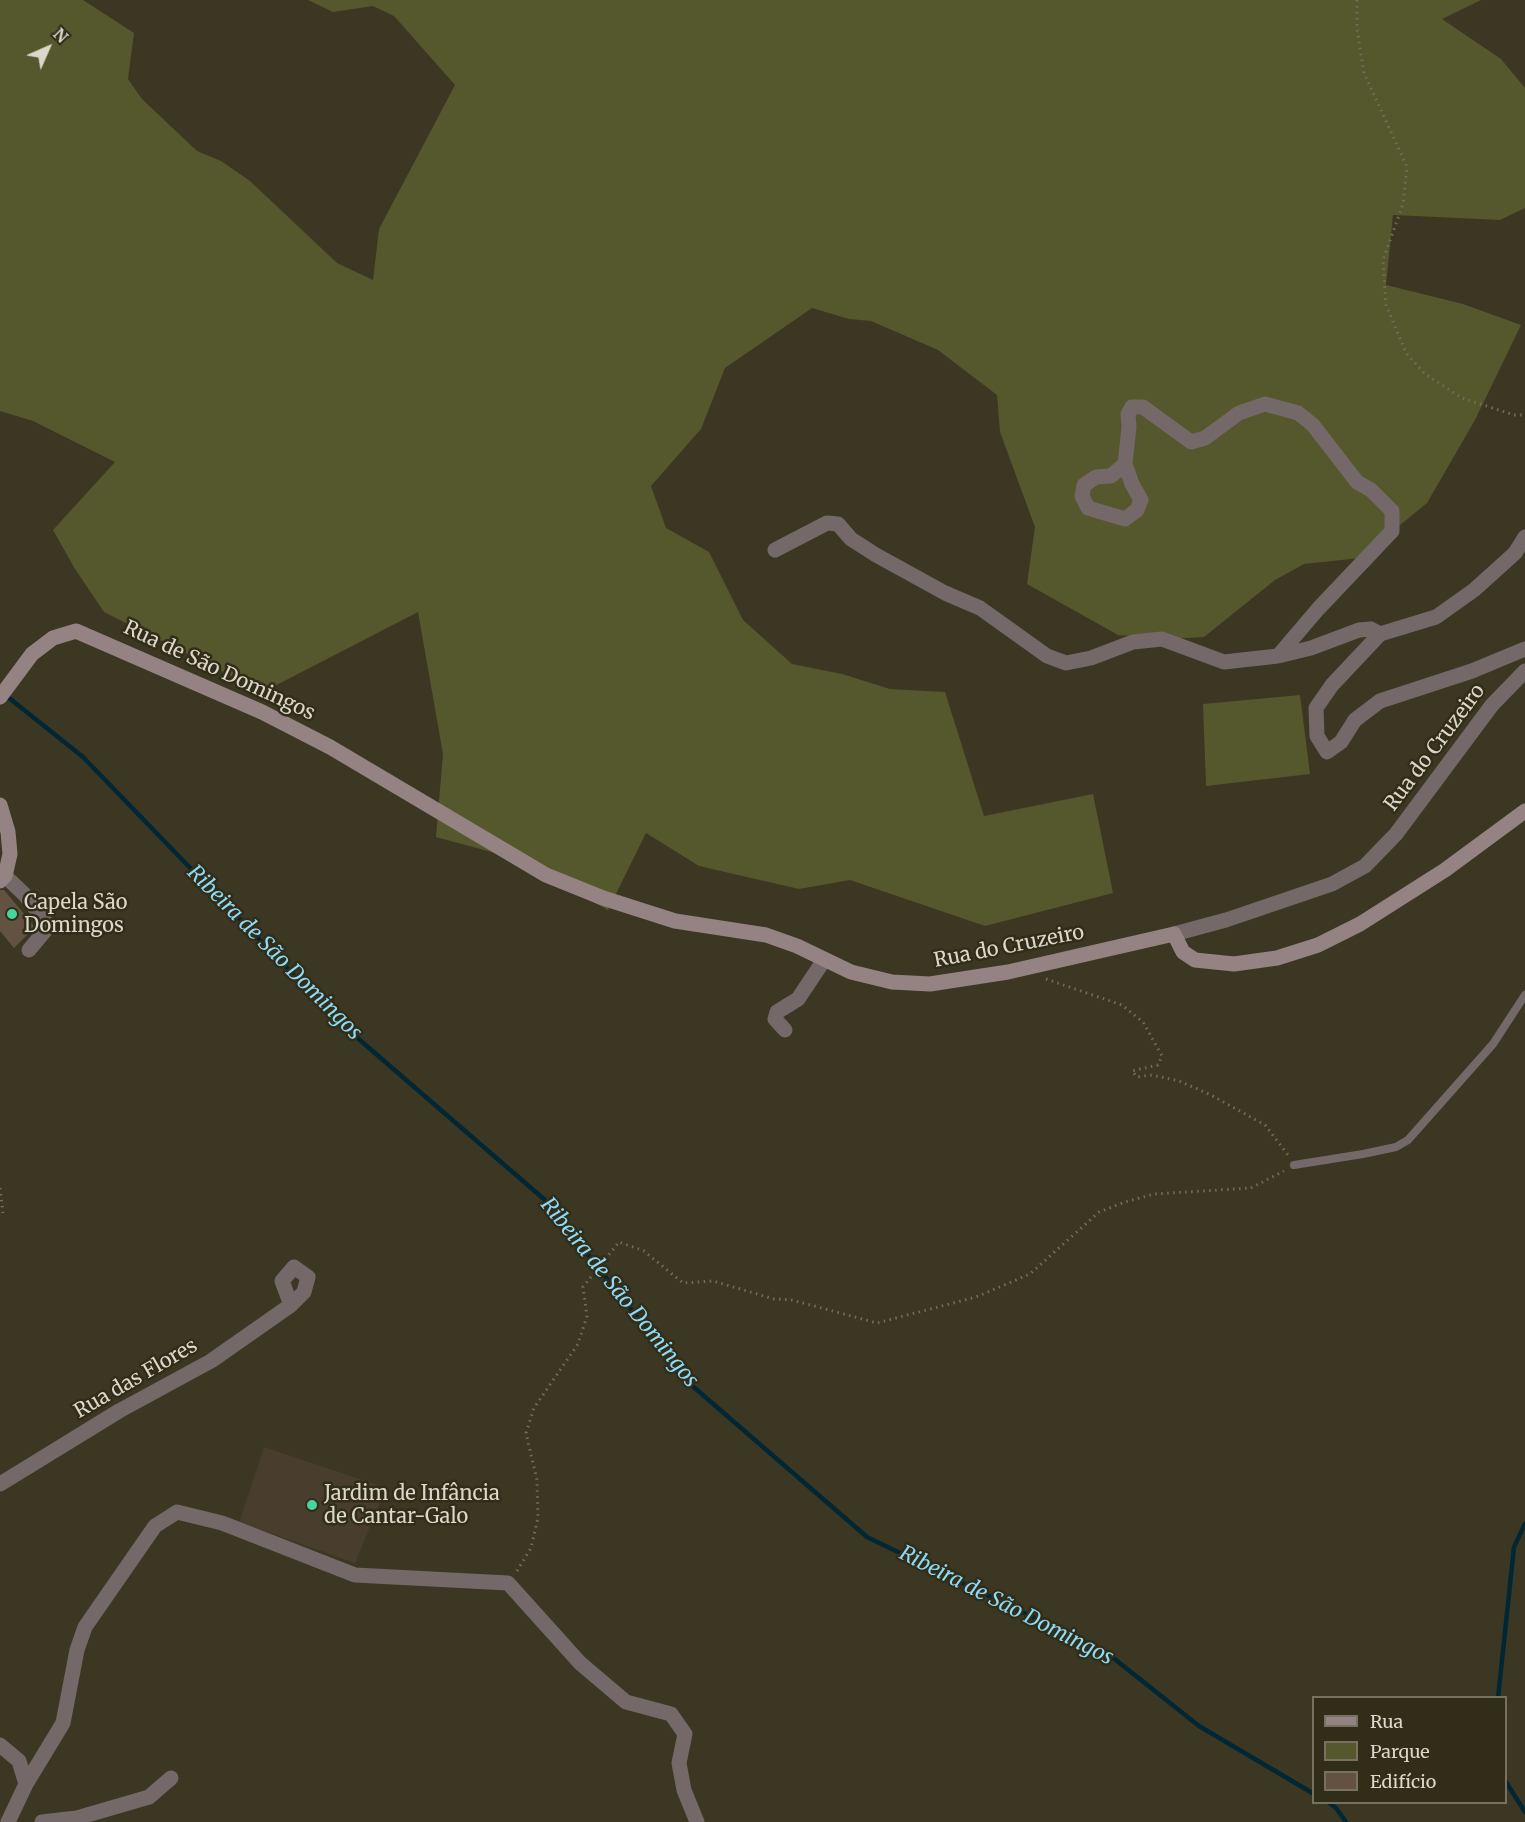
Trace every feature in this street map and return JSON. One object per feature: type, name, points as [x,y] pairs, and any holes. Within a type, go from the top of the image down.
[{"type":"street","points":[[1125,464],[1129,428],[1128,414],[1132,407],[1143,407],[1191,442],[1204,438],[1239,413],[1264,404],[1298,413],[1313,425],[1357,482],[1371,490],[1392,511],[1392,531],[1318,609],[1278,656]]},
{"type":"street","points":[[775,550],[826,523],[838,524],[851,539],[876,555],[945,593],[980,608],[1047,656],[1066,663],[1091,658],[1133,642],[1162,639],[1224,662],[1278,656],[1311,648],[1359,630],[1371,629],[1380,634]]},
{"type":"street","points":[[1525,537],[1515,553],[1474,590],[1436,617],[1380,634],[1332,685],[1316,708],[1317,736],[1328,752],[1341,742],[1355,720],[1380,701],[1472,671],[1525,650]]},
{"type":"street","name":"Rua de São Domingos","points":[[0,697],[33,654],[53,638],[76,631],[262,712],[330,747],[431,807]]},
{"type":"street","name":"Rua do Cruzeiro","points":[[431,807],[546,875],[603,898],[675,921],[766,934],[851,972],[892,982],[930,984],[1033,966],[1174,934],[1226,920],[1332,885],[1365,866],[1396,834],[1492,705],[1525,671]]},
{"type":"street","points":[[0,805],[8,832],[10,854],[3,879],[24,894],[49,926],[29,950]]},
{"type":"street","points":[[1174,934],[1183,952],[1195,960],[1234,964],[1277,958],[1318,945],[1360,924],[1445,870],[1525,810]]},
{"type":"street","points":[[785,1030],[775,1019],[777,1012],[798,999],[824,960]]},
{"type":"street","name":"Rua das Flores","points":[[0,1484],[118,1411],[211,1361],[291,1305]]},
{"type":"street","points":[[8,1822],[26,1784],[63,1723],[77,1650],[85,1626],[155,1526],[177,1512],[222,1523],[355,1575],[508,1583],[580,1663],[626,1702],[671,1714],[685,1734],[679,1763],[684,1790],[697,1822]]},
{"type":"street","points":[[0,1745],[19,1761],[26,1784]]},
{"type":"street","points":[[42,1822],[76,1818],[149,1797],[171,1778]]},
{"type":"lane","points":[[1290,1168],[1396,1147],[1408,1140],[1493,1044],[1525,995]]},
{"type":"path","points":[[1358,0],[1357,28],[1364,73],[1407,167],[1403,204],[1383,260],[1386,305],[1406,353],[1425,374],[1462,398],[1514,415],[1525,415]]},
{"type":"path","points":[[508,1583],[531,1548],[538,1518],[537,1480],[526,1433],[534,1408],[578,1344],[587,1316],[583,1287],[619,1242],[644,1251],[683,1283],[713,1281],[774,1299],[792,1300],[877,1323],[976,1297],[1030,1274],[1099,1212],[1125,1202],[1154,1194],[1251,1188],[1290,1168],[1265,1125],[1244,1112],[1179,1081],[1152,1075],[1137,1077],[1132,1071],[1158,1065],[1162,1056],[1143,1022],[1122,1005],[1040,977],[1033,966]]},
{"type":"path","points":[[0,1188],[3,1213]]},
{"type":"shaded area","name":"Jardim de Infância de Cantar-Galo","points":[[264,1447],[386,1488],[355,1563],[239,1522]]},
{"type":"green space","points":[[0,0],[83,0],[134,33],[128,79],[142,99],[197,151],[221,161],[250,181],[337,263],[373,280],[379,229],[455,85],[394,16],[373,6],[333,12],[308,0],[1481,0],[1442,19],[1501,59],[1525,88],[1525,208],[1500,220],[1393,215],[1386,285],[1463,304],[1521,325],[1475,420],[1427,503],[1360,558],[1304,564],[1275,580],[1204,637],[1169,639],[1118,635],[1027,584],[1035,527],[1000,432],[997,395],[938,350],[871,321],[849,319],[812,308],[725,368],[701,429],[651,486],[666,528],[709,552],[743,620],[792,664],[842,674],[890,689],[945,692],[984,816],[1093,794],[1113,893],[985,926],[850,880],[799,889],[699,866],[646,833],[608,910],[506,856],[436,837],[443,754],[418,612],[263,692],[104,612],[75,569],[53,530],[115,462],[33,421],[0,411]]},
{"type":"green space","points":[[1300,695],[1310,774],[1206,786],[1203,704]]},
{"type":"building","name":"Capela São Domingos","points":[[0,890],[4,890],[35,927],[14,948],[0,931]]},
{"type":"waterway","name":"Ribeira de São Domingos","points":[[4,694],[83,757],[339,1022],[545,1200],[689,1383],[867,1537],[1107,1653],[1199,1726],[1312,1793]]},
{"type":"waterway","points":[[1498,1696],[1514,1547],[1525,1524]]},
{"type":"waterway","points":[[1507,1784],[1525,1812]]},
{"type":"waterway","name":"Ribeira de São Domingos","points":[[1331,1804],[1346,1822]]},
{"type":"place","name":"Capela São Domingos","points":[[12,914]]},
{"type":"place","name":"Jardim de Infância de Cantar-Galo","points":[[312,1505]]}]
